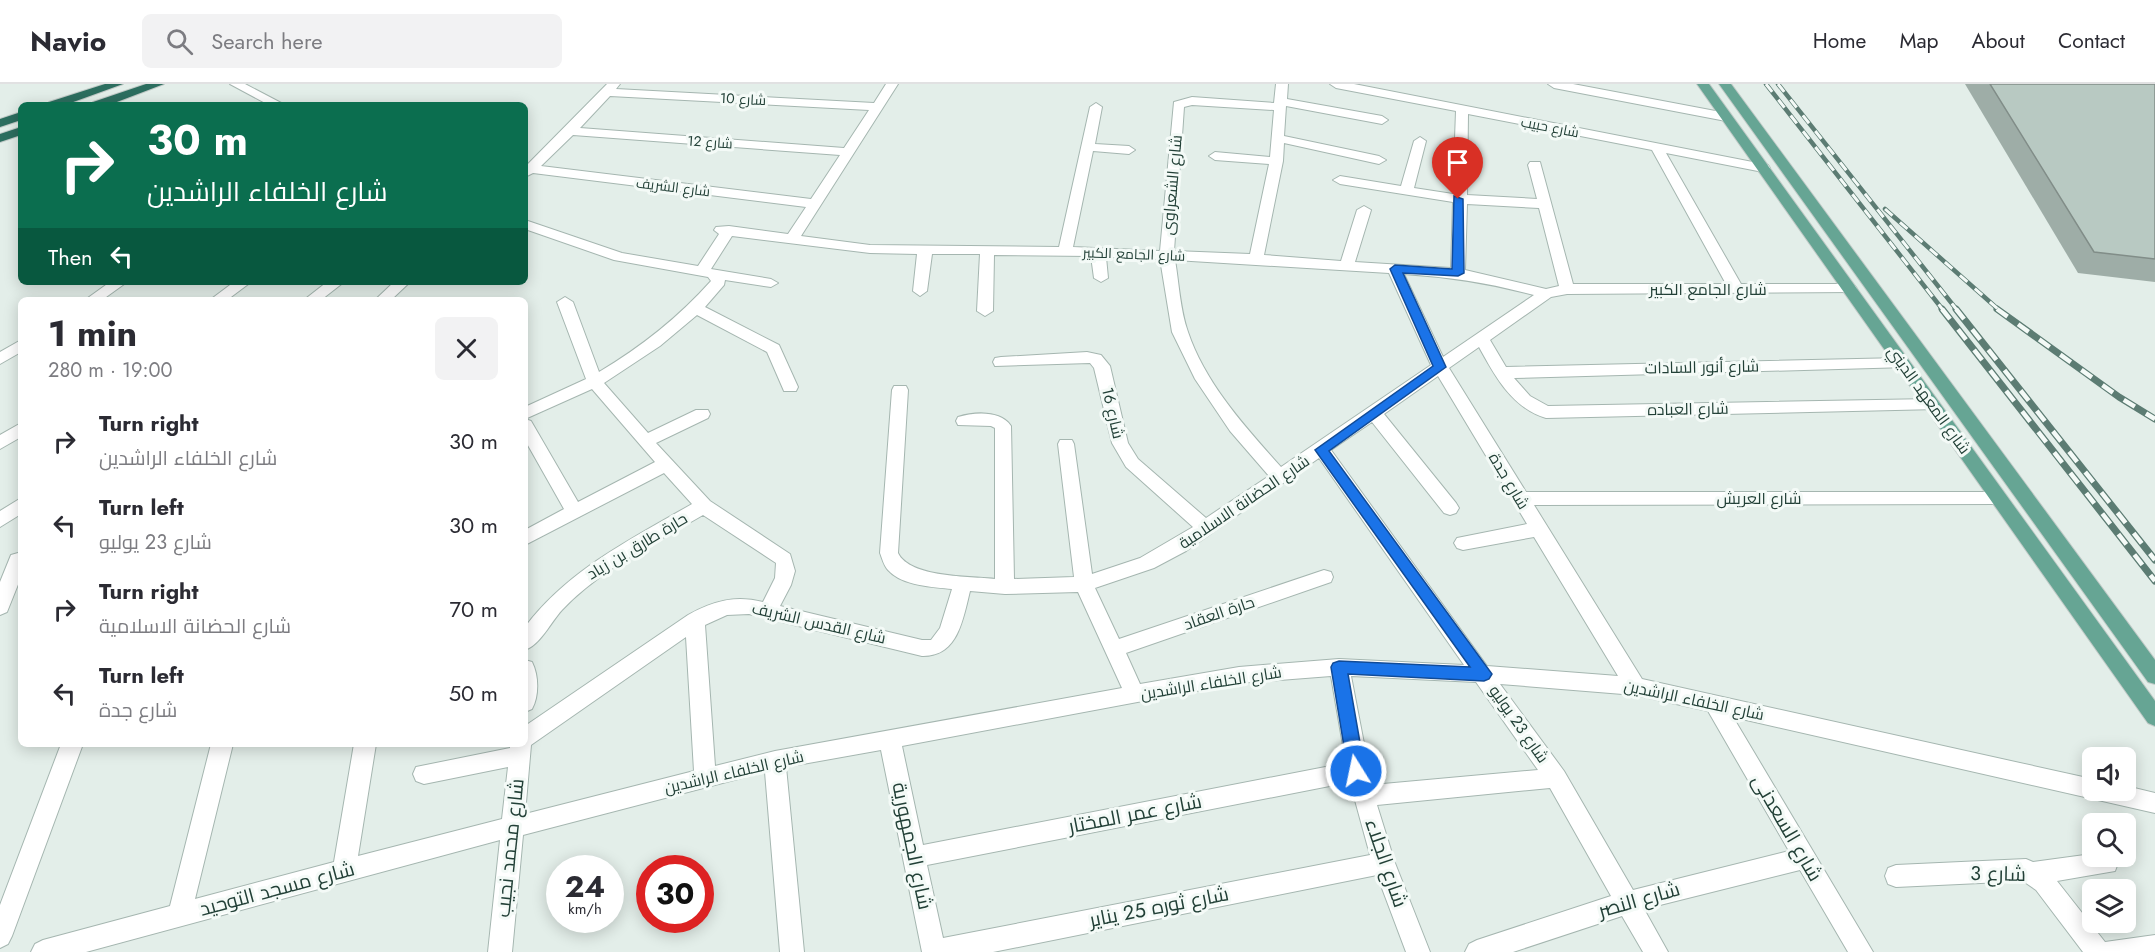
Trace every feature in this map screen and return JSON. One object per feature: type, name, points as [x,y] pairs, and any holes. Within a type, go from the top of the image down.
[{"type":"highway","points":[[62,102],[117,84]]},
{"type":"highway","points":[[107,102],[158,84]]},
{"type":"highway","points":[[94,91],[100,102]]},
{"type":"highway","points":[[0,123],[18,117]]},
{"type":"highway","points":[[0,138],[18,132]]},
{"type":"main road","name":"شارع المعهد الديني","points":[[1703,84],[2155,717]]},
{"type":"main road","name":"شارع المعهد الديني","points":[[1725,84],[2155,675]]},
{"type":"main road","points":[[1957,440],[1983,439]]},
{"type":"street","points":[[236,84],[273,102]]},
{"type":"street","points":[[792,239],[892,84]]},
{"type":"street","points":[[1256,259],[1276,161],[1282,84]]},
{"type":"street","name":"شارع حبيب","points":[[1336,84],[1763,168]]},
{"type":"street","points":[[1554,84],[1726,117]]},
{"type":"street","points":[[528,172],[611,88]]},
{"type":"street","name":"شارع 10","points":[[611,88],[878,107]]},
{"type":"street","name":"شارع الشعراوى","points":[[1280,104],[1192,101],[1178,105],[1167,256],[1180,332],[1203,379],[1236,427],[1280,477]]},
{"type":"street","points":[[1280,104],[1382,120]]},
{"type":"street","points":[[1065,251],[1096,107]]},
{"type":"street","points":[[1458,273],[1458,199],[1462,110]]},
{"type":"street","name":"شارع 12","points":[[570,131],[849,152]]},
{"type":"street","points":[[1277,138],[1379,160]]},
{"type":"street","points":[[1406,192],[1420,141]]},
{"type":"street","points":[[1086,147],[1130,150]]},
{"type":"street","points":[[1657,147],[1736,289]]},
{"type":"street","points":[[1215,156],[1276,161]]},
{"type":"street","points":[[1535,165],[1567,289]]},
{"type":"street","name":"شارع الشريف","points":[[528,172],[815,204]]},
{"type":"street","points":[[1340,180],[1458,199],[1545,204]]},
{"type":"street","points":[[1347,266],[1364,210]]},
{"type":"street","points":[[528,225],[619,256],[771,283]]},
{"type":"street","name":"شارع الجامع الكبير","points":[[706,272],[725,230],[870,249],[1065,251],[1256,259],[1458,273],[1488,278],[1546,294]]},
{"type":"street","points":[[920,291],[925,250]]},
{"type":"street","points":[[985,311],[987,252]]},
{"type":"street","points":[[1098,253],[1101,278]]},
{"type":"street","name":"شارع جدة","points":[[1395,269],[1440,367],[1635,686]]},
{"type":"street","points":[[528,412],[562,399],[595,382],[644,350],[697,309],[719,282],[716,275],[706,272]]},
{"type":"street","points":[[97,297],[115,285]]},
{"type":"street","points":[[222,297],[240,285]]},
{"type":"street","points":[[316,297],[333,285]]},
{"type":"street","points":[[386,297],[400,285]]},
{"type":"street","name":"شارع الجامع الكبير","points":[[1567,289],[1850,289]]},
{"type":"street","name":"شارع الحضانة الاسلامية","points":[[900,390],[888,553],[895,566],[909,574],[1005,587],[1084,584],[1147,563],[1206,529],[1546,294],[1567,289]]},
{"type":"street","points":[[566,302],[595,382],[704,506],[783,559],[786,564],[785,577],[768,611]]},
{"type":"street","points":[[697,309],[774,350],[790,387]]},
{"type":"street","name":"شارع العباده","points":[[1481,338],[1521,398],[1530,406],[1546,412],[1932,405]]},
{"type":"street","points":[[3,357],[18,347]]},
{"type":"street","points":[[3,357],[18,360]]},
{"type":"street","name":"شارع 16","points":[[1001,362],[1087,357],[1099,362],[1102,366],[1120,444],[1125,454],[1206,529]]},
{"type":"street","name":"شارع أنور السادات","points":[[1502,372],[1902,363]]},
{"type":"street","points":[[1374,412],[1450,508]]},
{"type":"street","points":[[645,441],[702,414]]},
{"type":"street","points":[[964,421],[992,420],[1000,421],[1004,426],[1005,587]]},
{"type":"street","points":[[528,430],[574,512]]},
{"type":"street","points":[[0,443],[18,431]]},
{"type":"street","points":[[1066,444],[1084,584],[1135,695]]},
{"type":"street","name":"شارع 23 يوليو","points":[[1322,450],[1556,778],[1656,952]]},
{"type":"street","points":[[528,536],[666,464]]},
{"type":"street","name":"شارع العريش","points":[[1520,499],[1998,498]]},
{"type":"street","name":"حارة طارق بن زياد","points":[[528,638],[566,592],[601,565],[704,506]]},
{"type":"street","points":[[0,520],[18,507]]},
{"type":"street","points":[[1463,543],[1539,529]]},
{"type":"street","points":[[0,607],[13,562]]},
{"type":"street","name":"حارة العقاد","points":[[1114,649],[1324,577]]},
{"type":"street","name":"شارع القدس الشريف","points":[[528,742],[695,621],[730,604],[922,648],[936,648],[944,642],[963,583]]},
{"type":"street","points":[[695,621],[705,777]]},
{"type":"street","name":"شارع الخلفاء الراشدين","points":[[512,827],[775,760],[1239,675],[1339,667],[1484,674],[1635,686],[2082,787]]},
{"type":"street","name":"شارع الجلاء","points":[[1339,667],[1356,771],[1384,863],[1418,952]]},
{"type":"street","name":"شارع السعدنى","points":[[1714,703],[1861,952]]},
{"type":"street","name":"شارع الجمهورية","points":[[890,740],[934,952]]},
{"type":"street","points":[[0,936],[71,747]]},
{"type":"street","points":[[179,915],[221,747]]},
{"type":"street","points":[[344,870],[364,747]]},
{"type":"street","points":[[424,774],[518,747]]},
{"type":"street","name":"شارع محمد نجيب","points":[[495,951],[522,747]]},
{"type":"street","points":[[775,760],[792,952]]},
{"type":"street","name":"شارع عمر المختار","points":[[914,857],[1356,771]]},
{"type":"street","points":[[1363,796],[1556,778]]},
{"type":"street","points":[[2136,799],[2155,803]]},
{"type":"street","name":"شارع مسجد التوحيد","points":[[43,952],[512,827]]},
{"type":"street","name":"شارع النصر","points":[[1477,952],[1629,902],[1804,858]]},
{"type":"street","name":"شارع ثوره 25 يناير","points":[[934,952],[1384,863]]},
{"type":"street","points":[[2033,873],[2082,866]]},
{"type":"street","name":"شارع 3","points":[[1896,876],[2019,870],[2033,873],[2044,882],[2098,952]]},
{"type":"street","points":[[2110,952],[2155,947]]},
{"type":"building","points":[[1990,84],[2155,84],[2155,259],[2094,252]]},
{"type":"railway","points":[[1766,84],[1943,310]]},
{"type":"railway","points":[[1778,84],[1957,310]]},
{"type":"railway","points":[[1885,209],[1999,310]]},
{"type":"railway","points":[[1942,309],[2155,581]]},
{"type":"railway","points":[[1956,309],[2155,560]]},
{"type":"railway","points":[[1997,309],[2119,397],[2155,419]]},
{"type":"route","points":[[1356,771],[1339,667],[1484,674],[1322,450],[1440,367],[1395,269],[1458,273],[1458,199]]}]
